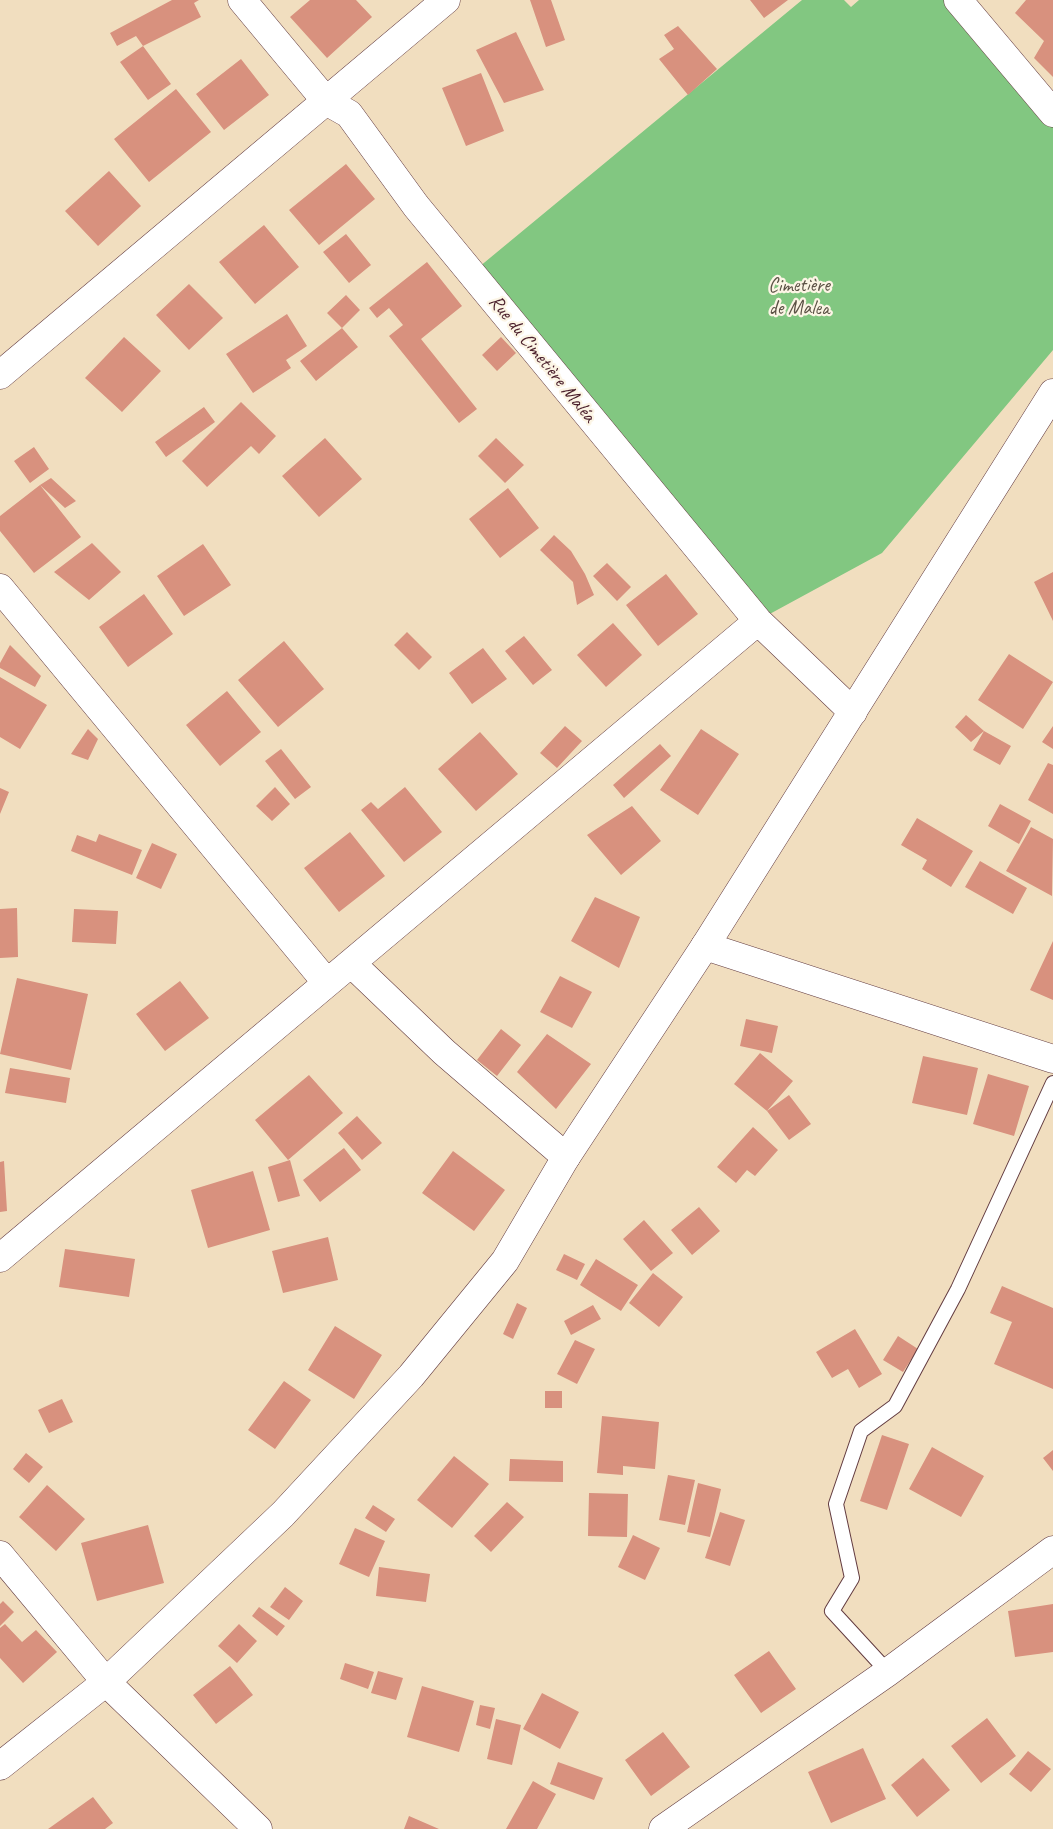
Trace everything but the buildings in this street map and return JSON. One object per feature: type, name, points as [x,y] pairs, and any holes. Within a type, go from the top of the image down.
[{"type":"street","name":"Rue du Cimetière Maléa","points":[[242,0],[326,101],[349,114],[416,206],[758,621],[853,712]]},
{"type":"street","points":[[0,375],[446,0]]},
{"type":"street","points":[[958,0],[1053,113]]},
{"type":"street","points":[[0,1766],[106,1682],[283,1514],[411,1376],[505,1260],[566,1157],[705,946],[1053,393]]},
{"type":"street","points":[[0,588],[328,983]]},
{"type":"street","points":[[0,1258],[758,621]]},
{"type":"street","points":[[705,946],[1053,1059]]},
{"type":"street","points":[[350,963],[444,1052],[566,1157]]},
{"type":"street","points":[[663,1829],[888,1672],[1053,1550]]},
{"type":"street","points":[[0,1555],[106,1682],[258,1829]]},
{"type":"lane","points":[[888,1672],[832,1611],[852,1578],[836,1504],[861,1431],[895,1406],[958,1289],[1053,1082]]},
{"type":"green space","name":"Cimetière de Malea","points":[[802,0],[844,0],[851,7],[859,0],[950,0],[1053,123],[1053,350],[882,553],[766,616],[479,267]]}]
